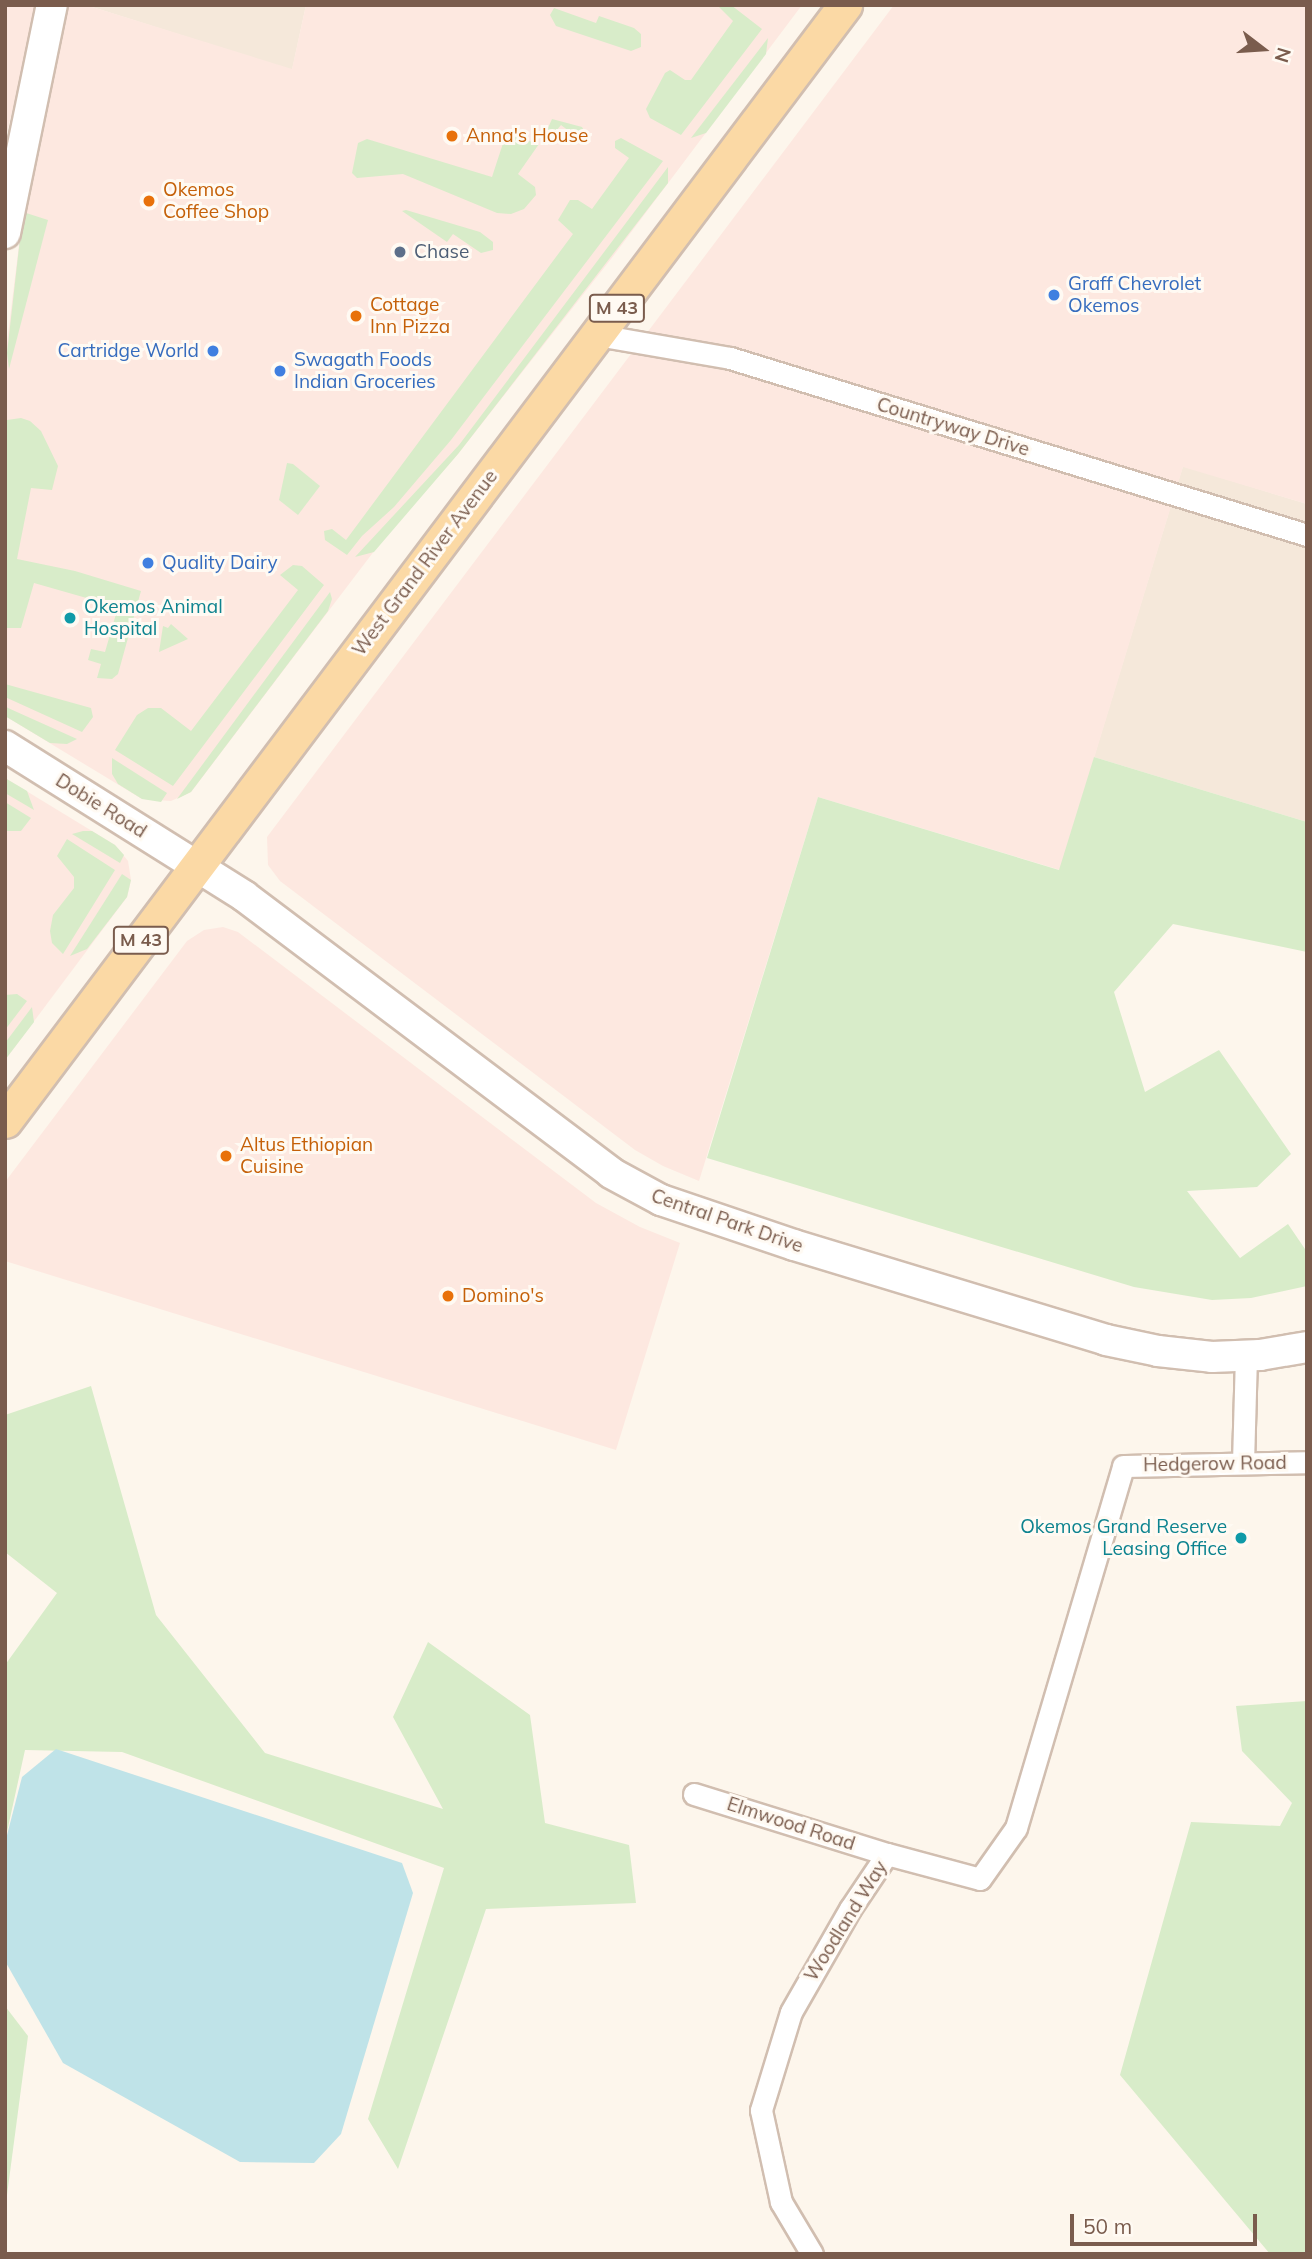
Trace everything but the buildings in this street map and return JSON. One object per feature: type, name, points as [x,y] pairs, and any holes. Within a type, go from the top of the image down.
[{"type":"main road","name":"West Grand River Avenue","points":[[5,1121],[845,5]]},
{"type":"street","points":[[5,233],[52,5]]},
{"type":"street","name":"Countryway Drive","points":[[597,335],[730,358],[1307,535]]},
{"type":"street","name":"Dobie Road","points":[[5,746],[197,866]]},
{"type":"street","name":"Central Park Drive","points":[[197,866],[244,896],[611,1173],[661,1200],[794,1245],[1106,1340],[1158,1351],[1212,1357],[1246,1356],[1307,1347]]},
{"type":"street","points":[[1243,1463],[1246,1356]]},
{"type":"street","name":"Hedgerow Road","points":[[1123,1465],[1307,1462]]},
{"type":"street","name":"Woodland Way","points":[[812,2254],[781,2202],[761,2110],[791,2012],[850,1909],[887,1854],[980,1879],[1016,1828],[1123,1465]]},
{"type":"street","name":"Elmwood Road","points":[[694,1794],[887,1854]]},
{"type":"shaded area","points":[[5,5],[38,5],[5,141]]},
{"type":"shaded area","points":[[66,5],[86,5],[292,69],[306,5],[802,5],[611,259],[458,454],[381,542],[191,792],[171,801],[142,799],[5,716],[5,359],[23,212]]},
{"type":"shaded area","points":[[86,5],[306,5],[292,70]]},
{"type":"shaded area","points":[[894,5],[1307,5],[1307,504],[1183,467],[1060,870],[818,797],[699,1181],[663,1166],[635,1150],[280,881],[268,865],[267,837]]},
{"type":"shaded area","points":[[1183,466],[1307,504],[1307,822],[1094,757]]},
{"type":"shaded area","points":[[5,778],[115,845],[128,861],[131,880],[127,897],[5,1060]]},
{"type":"shaded area","points":[[223,927],[238,932],[596,1203],[640,1227],[680,1243],[616,1450],[5,1261],[5,1182],[187,941],[204,930]]},
{"type":"green space","points":[[717,5],[731,5],[762,29],[681,135],[650,118],[646,109],[665,73],[670,70],[685,80],[691,80],[733,21]]},
{"type":"green space","points":[[554,8],[596,23],[599,16],[634,28],[641,34],[641,47],[631,51],[556,26],[550,15]]},
{"type":"green space","points":[[768,38],[766,54],[706,133],[691,138]]},
{"type":"green space","points":[[552,119],[582,127],[585,132],[578,138],[561,125],[548,141],[543,139]]},
{"type":"green space","points":[[506,134],[539,144],[518,174],[535,187],[536,195],[524,209],[511,214],[497,213],[403,174],[357,178],[352,173],[358,143],[367,139],[492,177]]},
{"type":"green space","points":[[621,138],[663,161],[451,440],[394,507],[362,536],[347,555],[325,540],[324,531],[332,529],[346,540],[573,234],[558,220],[570,200],[578,200],[592,209],[629,158],[615,148],[615,141]]},
{"type":"green space","points":[[668,167],[668,183],[458,454],[374,552],[355,557],[459,445]]},
{"type":"green space","points":[[402,211],[480,232],[493,242],[493,250],[481,253],[453,234],[447,242]]},
{"type":"green space","points":[[23,212],[48,220],[9,369],[7,353]]},
{"type":"green space","points":[[21,418],[30,421],[41,431],[58,466],[52,490],[31,488],[17,559],[75,571],[141,591],[118,674],[112,679],[97,678],[101,664],[88,660],[91,649],[105,652],[118,607],[34,583],[21,628],[5,628],[5,429],[7,420]]},
{"type":"green space","points":[[287,463],[293,464],[320,486],[298,515],[279,500]]},
{"type":"green space","points":[[293,565],[302,566],[324,585],[173,786],[115,750],[137,715],[148,708],[161,708],[191,731],[298,590],[280,575]]},
{"type":"green space","points":[[330,592],[332,599],[328,611],[191,792],[177,799]]},
{"type":"green space","points":[[171,624],[188,639],[159,652],[163,626],[168,628]]},
{"type":"green space","points":[[5,684],[91,708],[93,717],[82,732],[5,697]]},
{"type":"green space","points":[[5,706],[77,739],[67,744],[50,743],[5,716]]},
{"type":"green space","points":[[1094,757],[1307,822],[1307,952],[1173,924],[1114,992],[1145,1092],[1219,1050],[1291,1154],[1257,1187],[1187,1191],[1240,1258],[1288,1224],[1307,1252],[1307,1286],[1251,1298],[1212,1300],[1134,1287],[707,1158],[818,797],[1059,870]]},
{"type":"green space","points":[[112,758],[167,793],[161,802],[142,799],[118,784],[112,774]]},
{"type":"green space","points":[[5,778],[27,791],[34,810],[5,793]]},
{"type":"green space","points":[[5,802],[31,818],[21,831],[5,831]]},
{"type":"green space","points":[[92,831],[115,845],[124,855],[120,863],[72,834]]},
{"type":"green space","points":[[67,839],[115,870],[63,954],[52,943],[50,931],[53,915],[74,888],[74,877],[57,856]]},
{"type":"green space","points":[[122,874],[131,880],[127,897],[87,949],[70,956]]},
{"type":"green space","points":[[17,994],[27,1001],[5,1030],[5,995]]},
{"type":"green space","points":[[32,1007],[34,1022],[5,1060],[5,1043]]},
{"type":"green space","points":[[91,1386],[156,1615],[265,1753],[443,1809],[393,1717],[428,1642],[530,1715],[545,1823],[629,1845],[636,1903],[486,1909],[398,2169],[368,2119],[444,1868],[122,1752],[25,1750],[5,1841],[5,1665],[57,1593],[5,1552],[5,1415]]},
{"type":"green space","points":[[1307,1701],[1307,2254],[1270,2254],[1120,2075],[1191,1822],[1280,1826],[1292,1803],[1242,1751],[1236,1706]]},
{"type":"green space","points":[[5,2006],[28,2036],[5,2210]]},
{"type":"water","points":[[56,1749],[402,1863],[413,1893],[341,2134],[314,2163],[240,2162],[63,2063],[5,1961],[5,1843],[22,1777]]},
{"type":"place","name":"Anna's House","points":[[452,136]]},
{"type":"place","name":"Okemos Coffee Shop","points":[[149,201]]},
{"type":"place","name":"Chase","points":[[400,252]]},
{"type":"place","name":"Graff Chevrolet Okemos","points":[[1054,295]]},
{"type":"place","name":"Cottage Inn Pizza","points":[[356,316]]},
{"type":"place","name":"Cartridge World","points":[[213,351]]},
{"type":"place","name":"Swagath Foods Indian Groceries","points":[[280,371]]},
{"type":"place","name":"Quality Dairy","points":[[148,563]]},
{"type":"place","name":"Okemos Animal Hospital","points":[[70,618]]},
{"type":"place","name":"Altus Ethiopian Cuisine","points":[[226,1156]]},
{"type":"place","name":"Domino's","points":[[448,1296]]},
{"type":"place","name":"Okemos Grand Reserve Leasing Office","points":[[1241,1538]]}]
